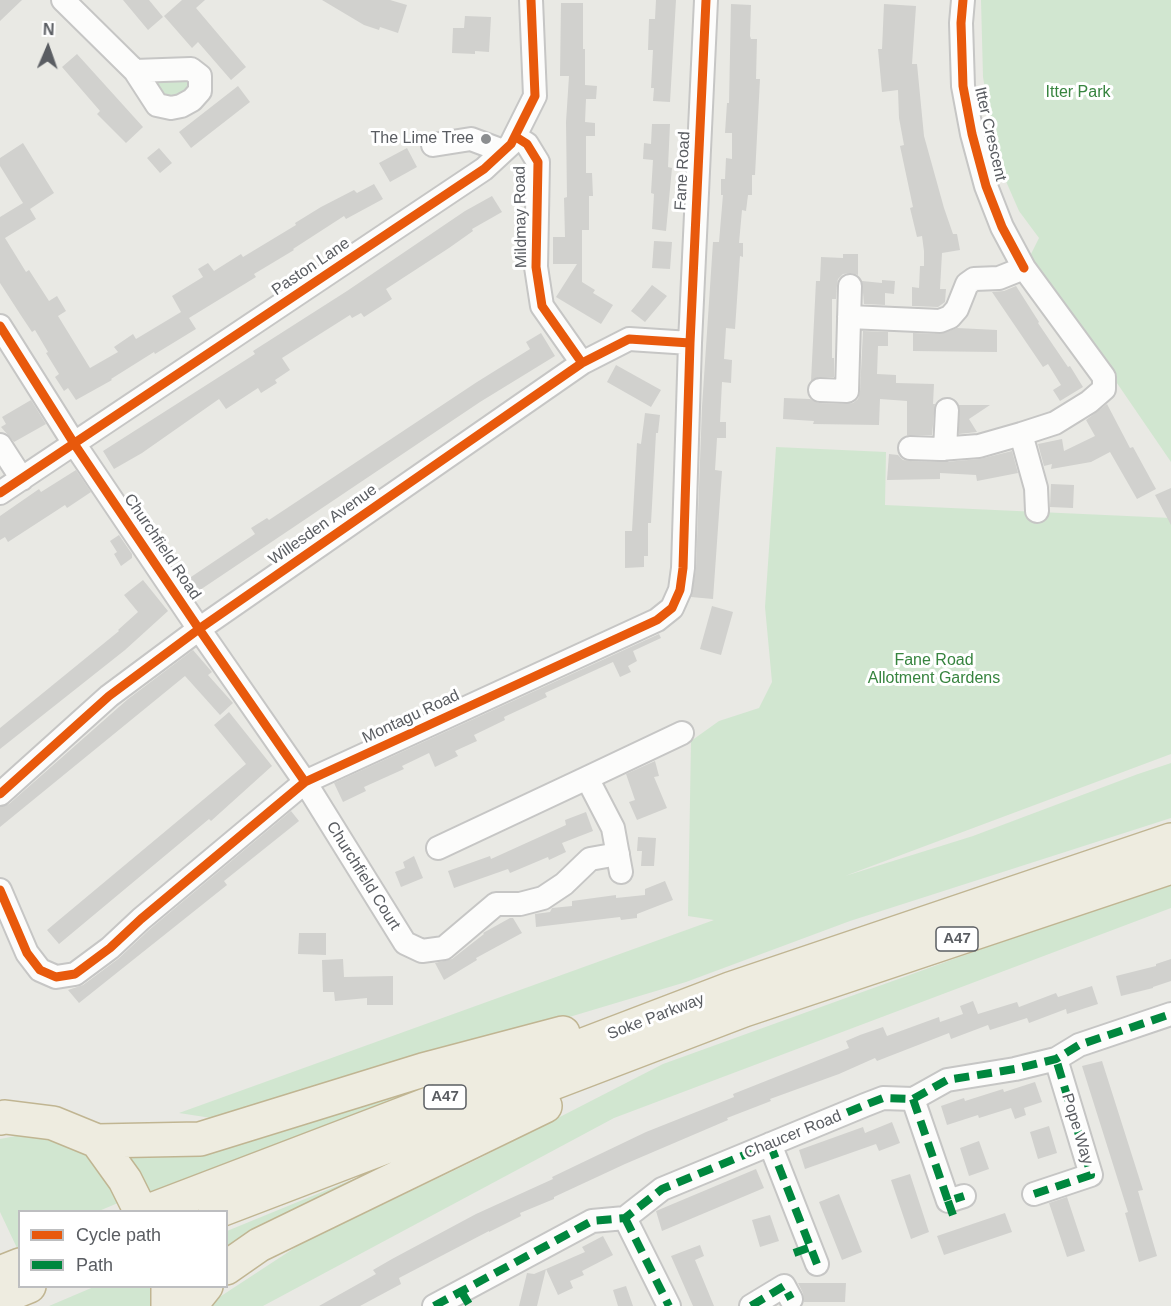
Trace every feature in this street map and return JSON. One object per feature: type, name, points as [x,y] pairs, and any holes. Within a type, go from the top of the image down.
[{"type":"highway","name":"Soke Parkway","points":[[149,1210],[737,1000],[1171,840]]},
{"type":"highway","name":"Soke Parkway","points":[[219,1210],[737,1000],[1171,867]]},
{"type":"highway","name":"A47","points":[[97,1141],[200,1139],[423,1070],[737,1000]]},
{"type":"highway","name":"A47","points":[[228,1267],[259,1245],[737,1000]]},
{"type":"highway","points":[[2,1117],[52,1123],[97,1141],[149,1210]]},
{"type":"highway","points":[[0,1273],[18,1265]]},
{"type":"highway","points":[[0,1298],[25,1288]]},
{"type":"highway","points":[[168,1288],[168,1306]]},
{"type":"highway","points":[[190,1306],[205,1288]]},
{"type":"street","points":[[63,0],[135,71]]},
{"type":"street","name":"Paston Lane","points":[[0,493],[75,445],[484,169],[509,144],[535,96],[531,0]]},
{"type":"street","name":"Fane Road","points":[[690,343],[706,0]]},
{"type":"street","name":"Itter Crescent","points":[[963,0],[961,23],[963,86],[972,134],[986,186],[1002,227],[1024,268],[1104,377],[1104,389],[1089,402],[1055,423],[1021,434]]},
{"type":"street","points":[[433,145],[471,139],[509,144]]},
{"type":"street","name":"Mildmay Road","points":[[509,144],[528,144],[538,162],[536,267],[542,306],[582,363]]},
{"type":"street","points":[[849,317],[940,321],[950,317],[957,309],[967,284],[974,279],[999,278],[1024,268]]},
{"type":"street","points":[[820,390],[847,391],[850,286]]},
{"type":"street","name":"Churchfield Road","points":[[0,326],[75,445],[305,782]]},
{"type":"street","name":"Willesden Avenue","points":[[0,794],[109,696],[199,629],[582,363],[628,339],[690,343]]},
{"type":"street","name":"Montagu Road","points":[[0,890],[27,953],[39,970],[56,977],[75,974],[110,948],[141,919],[305,782],[657,620],[672,608],[680,590],[683,568],[690,343]]},
{"type":"street","points":[[945,449],[947,410]]},
{"type":"street","points":[[910,448],[945,449],[990,443],[1021,434],[1036,488],[1036,511]]},
{"type":"street","points":[[0,445],[22,479]]},
{"type":"street","points":[[438,848],[682,733]]},
{"type":"street","name":"Churchfield Court","points":[[305,782],[405,943],[422,951],[444,948],[496,903],[519,904],[543,898],[564,884],[590,859],[620,863],[613,828],[587,778]]},
{"type":"street","points":[[955,1205],[913,1099],[947,1080],[1015,1069],[1056,1059],[1079,1045],[1171,1014]]},
{"type":"street","name":"Pope Way","points":[[1034,1194],[1091,1175],[1056,1059]]},
{"type":"street","name":"Chaucer Road","points":[[625,1218],[662,1190],[770,1144],[883,1098],[913,1099]]},
{"type":"street","points":[[770,1144],[807,1255]]},
{"type":"street","points":[[434,1306],[465,1299],[592,1221],[625,1218],[669,1306]]},
{"type":"street","points":[[751,1306],[784,1286],[791,1299]]},
{"type":"green space","name":"Itter Park","points":[[981,0],[1171,0],[1171,462],[1030,256],[1039,238],[1019,211],[1005,179],[993,136],[983,77]]},
{"type":"green space","points":[[191,75],[196,86],[169,101],[154,85],[157,79]]},
{"type":"green space","name":"Fane Road Allotment Gardens","points":[[776,447],[886,452],[885,505],[1171,518],[1171,754],[845,876],[973,836],[1171,763],[1171,818],[850,921],[686,982],[356,1081],[218,1119],[179,1113],[714,920],[688,916],[691,741],[719,721],[759,708],[772,682],[765,607]]},
{"type":"green space","points":[[1171,884],[1171,908],[614,1118],[263,1306],[211,1306],[215,1300],[302,1243],[476,1160],[663,1064],[1023,934]]},
{"type":"green space","points":[[489,1064],[148,1198],[124,1148]]},
{"type":"green space","points":[[36,1132],[80,1150],[106,1170],[118,1203],[101,1210],[18,1210],[17,1248],[0,1212],[0,1139]]},
{"type":"green space","points":[[422,1151],[228,1254],[228,1231]]},
{"type":"green space","points":[[91,1288],[150,1288],[153,1306],[49,1306]]},
{"type":"building","points":[[0,0],[22,0],[0,21]]},
{"type":"building","points":[[123,0],[149,0],[163,17],[148,30]]},
{"type":"building","points":[[182,0],[205,0],[196,8],[246,67],[231,80],[198,42],[192,48],[164,16]]},
{"type":"building","points":[[322,0],[390,0],[407,5],[398,33],[364,25]]},
{"type":"building","points":[[656,0],[676,0],[670,102],[653,101],[654,88],[651,88],[653,50],[648,50],[649,19],[655,19]]},
{"type":"building","points":[[561,3],[583,3],[585,85],[597,86],[596,99],[586,99],[585,122],[595,123],[595,136],[586,136],[586,173],[592,173],[593,196],[589,196],[589,230],[582,230],[582,282],[595,290],[593,293],[613,305],[601,324],[556,297],[577,264],[553,264],[553,237],[565,237],[564,198],[567,197],[566,122],[569,76],[560,76]]},
{"type":"building","points":[[731,4],[751,5],[750,36],[751,39],[757,39],[756,79],[760,79],[755,175],[752,175],[752,195],[748,195],[746,211],[742,210],[739,243],[743,243],[743,257],[740,256],[735,329],[726,328],[724,359],[732,360],[731,383],[722,382],[720,422],[726,422],[726,438],[717,438],[715,470],[722,471],[713,599],[691,597],[696,568],[702,407],[713,242],[719,242],[723,195],[721,195],[721,179],[725,179],[726,158],[732,159],[732,133],[725,133],[727,103],[729,103]]},
{"type":"building","points":[[884,4],[916,6],[912,64],[917,64],[924,136],[944,208],[953,234],[957,234],[960,250],[942,253],[940,289],[946,289],[945,302],[938,307],[912,306],[912,287],[919,288],[920,266],[924,266],[924,251],[922,236],[917,237],[910,208],[913,207],[900,146],[904,145],[899,118],[898,90],[882,92],[878,49],[882,49]]},
{"type":"building","points":[[465,16],[491,17],[489,52],[452,53],[453,28],[464,28]]},
{"type":"building","points":[[77,54],[143,127],[126,143],[97,114],[100,111],[62,67]]},
{"type":"building","points":[[238,86],[250,102],[191,148],[179,132]]},
{"type":"building","points":[[652,124],[670,124],[668,167],[672,168],[666,231],[652,229],[653,160],[643,159],[644,143],[651,144]]},
{"type":"building","points":[[23,143],[54,193],[30,209],[36,219],[5,238],[26,272],[29,270],[49,301],[57,296],[66,311],[58,316],[90,368],[118,352],[114,347],[133,334],[136,339],[181,312],[172,296],[203,277],[198,269],[208,263],[214,271],[241,254],[243,257],[321,207],[354,190],[357,193],[374,184],[383,199],[346,219],[344,216],[254,274],[256,277],[189,318],[196,329],[76,400],[68,388],[64,391],[55,377],[59,374],[35,330],[32,332],[0,283],[0,217],[23,203],[0,166],[0,158]]},
{"type":"building","points":[[159,148],[172,163],[160,173],[147,158]]},
{"type":"building","points":[[407,148],[417,167],[390,182],[379,163]]},
{"type":"building","points":[[492,196],[502,212],[472,229],[473,231],[449,248],[386,289],[392,299],[364,317],[361,313],[352,318],[350,315],[282,358],[290,370],[275,380],[277,383],[261,393],[258,388],[226,409],[219,399],[142,453],[114,469],[103,451],[255,354],[253,351],[465,211]]},
{"type":"building","points":[[654,241],[672,242],[670,269],[652,268]]},
{"type":"building","points":[[843,254],[858,254],[858,275],[843,274],[838,279],[836,299],[832,299],[834,377],[820,377],[811,381],[816,281],[820,281],[821,257],[843,258]]},
{"type":"building","points":[[882,280],[895,281],[894,294],[885,293],[885,305],[864,304],[862,281],[882,283]]},
{"type":"building","points":[[652,285],[667,296],[645,322],[631,311]]},
{"type":"building","points":[[1016,286],[1038,323],[1083,387],[1060,401],[1053,390],[1061,385],[1048,364],[1043,367],[992,292],[1004,291]]},
{"type":"building","points":[[957,328],[997,330],[997,352],[913,351],[913,333],[940,334]]},
{"type":"building","points":[[863,331],[888,332],[888,346],[878,346],[877,374],[896,375],[896,383],[934,384],[932,435],[907,435],[907,401],[880,399],[879,425],[813,424],[814,421],[783,419],[784,398],[846,404],[858,399]]},
{"type":"building","points":[[541,333],[555,356],[480,402],[197,592],[188,579],[255,534],[251,528],[267,518],[269,520],[530,349],[526,342]]},
{"type":"building","points":[[616,365],[661,390],[651,407],[607,382]]},
{"type":"building","points":[[31,400],[46,424],[14,442],[1,427],[6,424],[2,417]]},
{"type":"building","points":[[1107,404],[1130,448],[1133,447],[1156,489],[1137,499],[1110,452],[1091,462],[1051,469],[1052,464],[1044,466],[1038,444],[1062,439],[1064,451],[1095,436],[1086,420]]},
{"type":"building","points":[[959,405],[990,405],[969,419],[977,432],[959,434]]},
{"type":"building","points":[[645,413],[660,415],[658,433],[656,433],[651,523],[648,523],[648,556],[644,556],[644,567],[625,568],[625,531],[632,531],[637,443],[641,444]]},
{"type":"building","points":[[1012,451],[1018,473],[977,481],[976,475],[940,473],[940,479],[887,480],[889,454],[898,455],[903,460],[910,461],[945,462],[980,459]]},
{"type":"building","points":[[76,470],[91,492],[67,508],[65,505],[8,542],[5,537],[0,540],[0,516],[39,489],[41,492]]},
{"type":"building","points":[[1051,484],[1074,485],[1073,508],[1050,507]]},
{"type":"building","points":[[1171,488],[1171,525],[1155,495]]},
{"type":"building","points":[[119,535],[132,554],[132,558],[121,566],[114,554],[117,552],[110,541]]},
{"type":"building","points":[[143,580],[168,611],[125,650],[0,749],[0,728],[119,631],[138,612],[124,595]]},
{"type":"building","points":[[712,606],[733,612],[721,655],[700,649]]},
{"type":"building","points":[[659,634],[661,638],[633,651],[637,661],[628,666],[631,672],[620,677],[613,662],[545,693],[547,697],[504,717],[505,720],[474,735],[477,741],[455,751],[458,756],[435,767],[429,753],[402,766],[404,769],[364,787],[366,791],[343,802],[334,783]]},
{"type":"building","points":[[193,650],[212,672],[208,675],[233,703],[220,715],[185,676],[0,827],[0,807],[9,804],[128,699]]},
{"type":"building","points":[[229,712],[272,766],[211,821],[209,819],[59,944],[47,930],[246,764],[214,725]]},
{"type":"building","points":[[655,761],[659,776],[654,777],[667,808],[637,820],[629,802],[635,800],[626,774]]},
{"type":"building","points":[[291,811],[299,821],[224,881],[227,885],[79,1003],[68,990],[83,985],[118,959],[150,929]]},
{"type":"building","points":[[586,812],[593,831],[562,843],[566,852],[510,873],[508,869],[454,888],[448,871],[490,856],[491,859],[566,825],[565,820]]},
{"type":"building","points":[[638,837],[656,838],[654,866],[641,866],[642,851],[637,851]]},
{"type":"building","points":[[414,856],[423,878],[401,887],[395,872],[405,868],[403,862]]},
{"type":"building","points":[[665,881],[673,900],[637,914],[637,918],[621,920],[620,917],[536,927],[535,914],[550,912],[552,908],[572,906],[572,901],[616,895],[616,898],[645,895],[645,889]]},
{"type":"building","points":[[513,918],[522,933],[476,958],[477,960],[444,980],[435,963],[452,959],[483,933]]},
{"type":"building","points":[[299,933],[326,933],[326,955],[298,954]]},
{"type":"building","points":[[343,959],[344,977],[393,976],[393,1005],[367,1005],[367,998],[335,1001],[334,992],[323,992],[322,960]]},
{"type":"building","points":[[1171,959],[1171,981],[1121,996],[1116,976],[1156,966],[1156,964]]},
{"type":"building","points":[[1092,986],[1098,1004],[1067,1014],[1066,1009],[1029,1023],[1027,1018],[990,1030],[988,1025],[951,1039],[949,1033],[877,1061],[875,1058],[839,1074],[770,1099],[771,1101],[727,1118],[728,1120],[625,1164],[520,1213],[521,1216],[399,1278],[401,1284],[360,1306],[319,1306],[376,1274],[373,1270],[476,1214],[553,1179],[552,1177],[646,1132],[734,1097],[733,1094],[849,1048],[846,1041],[860,1035],[883,1027],[887,1036],[939,1017],[940,1022],[963,1014],[960,1006],[973,1001],[978,1014],[1017,1002],[1019,1007],[1056,993],[1058,997]]},
{"type":"building","points":[[1102,1061],[1143,1190],[1138,1191],[1157,1256],[1139,1262],[1125,1213],[1128,1212],[1082,1066]]},
{"type":"building","points":[[1035,1082],[1042,1102],[1024,1108],[1026,1115],[1015,1119],[1011,1108],[947,1125],[941,1106],[964,1098],[965,1101]]},
{"type":"building","points":[[892,1122],[900,1143],[879,1151],[876,1144],[805,1169],[799,1150],[863,1127],[865,1133]]},
{"type":"building","points":[[1049,1126],[1057,1153],[1038,1159],[1030,1132]]},
{"type":"building","points":[[979,1141],[989,1169],[969,1176],[960,1148]]},
{"type":"building","points":[[756,1169],[764,1188],[662,1231],[656,1211]]},
{"type":"building","points":[[910,1174],[929,1232],[911,1239],[891,1180]]},
{"type":"building","points":[[839,1194],[862,1252],[842,1260],[819,1202]]},
{"type":"building","points":[[1067,1197],[1085,1251],[1067,1257],[1049,1203]]},
{"type":"building","points":[[1005,1213],[1012,1232],[944,1255],[937,1236]]},
{"type":"building","points":[[770,1215],[779,1241],[760,1247],[752,1220]]},
{"type":"building","points":[[603,1236],[613,1255],[582,1271],[584,1275],[570,1281],[573,1288],[558,1295],[546,1269],[585,1252],[582,1247]]},
{"type":"building","points":[[700,1245],[704,1256],[695,1260],[714,1306],[693,1306],[671,1256]]},
{"type":"building","points":[[546,1269],[537,1306],[519,1306],[527,1273],[534,1274]]},
{"type":"building","points":[[798,1283],[846,1283],[845,1302],[804,1302]]},
{"type":"building","points":[[626,1286],[633,1306],[618,1306],[613,1290]]},
{"type":"marked path","points":[[434,1306],[592,1221],[625,1218],[662,1189],[865,1105],[883,1098],[913,1099],[947,1080],[1015,1069],[1056,1059],[1079,1045],[1171,1014]]},
{"type":"marked path","points":[[1034,1194],[1091,1175],[1056,1059]]},
{"type":"marked path","points":[[913,1099],[948,1201],[964,1196]]},
{"type":"marked path","points":[[770,1144],[817,1264]]},
{"type":"marked path","points":[[948,1201],[954,1218]]},
{"type":"marked path","points":[[625,1218],[669,1306]]},
{"type":"marked path","points":[[794,1253],[811,1247]]},
{"type":"marked path","points":[[751,1306],[784,1286],[791,1299]]},
{"type":"marked path","points":[[461,1291],[470,1306]]},
{"type":"cycle path","points":[[0,493],[484,169],[511,144],[535,96],[531,0]]},
{"type":"cycle path","points":[[0,890],[27,953],[40,970],[56,977],[75,974],[110,948],[141,919],[305,782],[657,620],[672,608],[680,590],[683,568],[690,343],[706,0]]},
{"type":"cycle path","points":[[963,0],[961,23],[963,86],[972,134],[986,186],[1002,227],[1024,268]]},
{"type":"cycle path","points":[[516,137],[527,144],[538,162],[536,267],[542,306],[582,363]]},
{"type":"cycle path","points":[[0,326],[75,445],[305,782]]},
{"type":"cycle path","points":[[0,794],[109,696],[199,629],[582,363],[629,339],[690,343]]},
{"type":"place","name":"The Lime Tree","points":[[486,139]]}]
